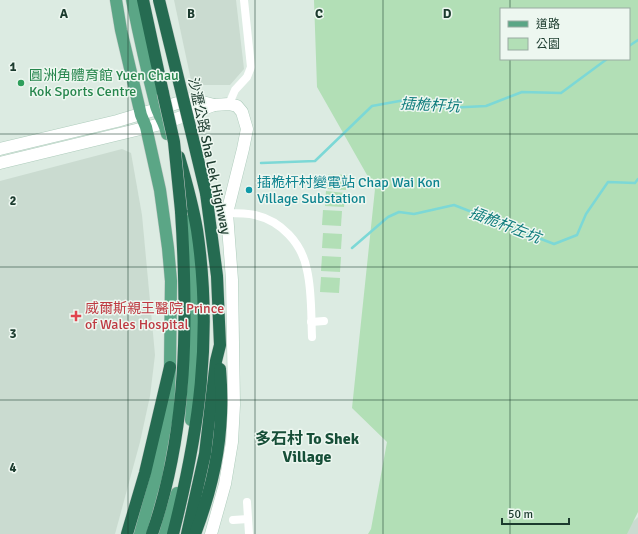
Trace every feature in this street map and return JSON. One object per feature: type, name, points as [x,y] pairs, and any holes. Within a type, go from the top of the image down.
[{"type":"highway","name":"沙瀝公路 Sha Lek Highway","points":[[142,0],[174,142],[197,229],[202,278],[204,345],[201,386],[194,439],[173,534]]},
{"type":"highway","name":"沙瀝公路 Sha Lek Highway","points":[[159,0],[193,139],[208,208],[217,276],[220,345],[216,361],[205,454],[187,534]]},
{"type":"highway","points":[[152,534],[168,482],[178,426],[182,381],[185,283],[180,198],[174,142]]},
{"type":"highway","points":[[195,534],[211,488],[221,436],[223,395],[220,345]]},
{"type":"highway","points":[[127,534],[150,454],[170,367]]},
{"type":"main road","points":[[116,0],[121,30],[141,114],[146,127],[160,190],[171,281],[168,411],[161,455],[150,503],[140,534]]},
{"type":"main road","points":[[132,0],[157,108],[165,123],[176,171],[188,231],[192,268],[195,354],[189,433],[179,486],[165,534]]},
{"type":"street","points":[[229,104],[235,90],[248,78],[251,67],[244,0]]},
{"type":"street","points":[[0,149],[141,114],[191,99],[214,105]]},
{"type":"street","points":[[0,163],[165,123],[214,105],[229,104],[237,106],[242,112],[247,129],[227,213],[232,280],[234,405],[232,442],[226,484],[211,534]]},
{"type":"street","points":[[227,213],[244,214],[263,218],[278,226],[293,238],[302,255],[307,269],[312,337]]},
{"type":"street","points":[[311,322],[324,321]]},
{"type":"street","points":[[247,502],[249,534]]},
{"type":"street","points":[[233,520],[248,519]]},
{"type":"shaded area","points":[[174,0],[236,0],[244,69],[230,85],[192,85]]},
{"type":"shaded area","name":"威爾斯親王醫院 Prince of Wales Hospital","points":[[122,149],[131,153],[142,215],[155,355],[150,396],[140,442],[115,534],[0,534],[0,181]]},
{"type":"shaded area","points":[[638,517],[638,534],[620,534]]},
{"type":"green space","points":[[314,0],[638,0],[638,512],[627,534],[368,534],[371,529],[387,442],[352,408],[375,189],[317,87]]},
{"type":"green space","points":[[328,174],[347,175],[346,190],[327,189]]},
{"type":"green space","points":[[326,191],[345,193],[344,207],[325,206]]},
{"type":"green space","points":[[323,210],[342,211],[341,226],[322,225]]},
{"type":"green space","points":[[323,233],[342,234],[341,249],[322,248]]},
{"type":"green space","points":[[322,256],[341,257],[340,272],[321,271]]},
{"type":"green space","points":[[321,277],[340,278],[339,293],[320,292]]},
{"type":"waterway","name":"插桅杆坑","points":[[630,45],[638,40]]},
{"type":"waterway","name":"插桅杆坑","points":[[261,163],[315,161],[372,106],[405,100],[446,108],[486,106],[522,92],[561,93],[606,60]]},
{"type":"waterway","name":"插桅杆左坑","points":[[352,248],[388,217],[399,212],[414,214],[454,205],[554,244],[577,235],[586,214],[608,182],[635,183],[638,179]]},
{"type":"place","name":"圓洲角體育館 Yuen Chau Kok Sports Centre","points":[[21,83]]},
{"type":"place","name":"插桅杆村變電站 Chap Wai Kon Village Substation","points":[[249,190]]},
{"type":"place","name":"威爾斯親王醫院 Prince of Wales Hospital","points":[[76,316]]},
{"type":"district","name":"多石村 To Shek Village","points":[[307,447]]}]
